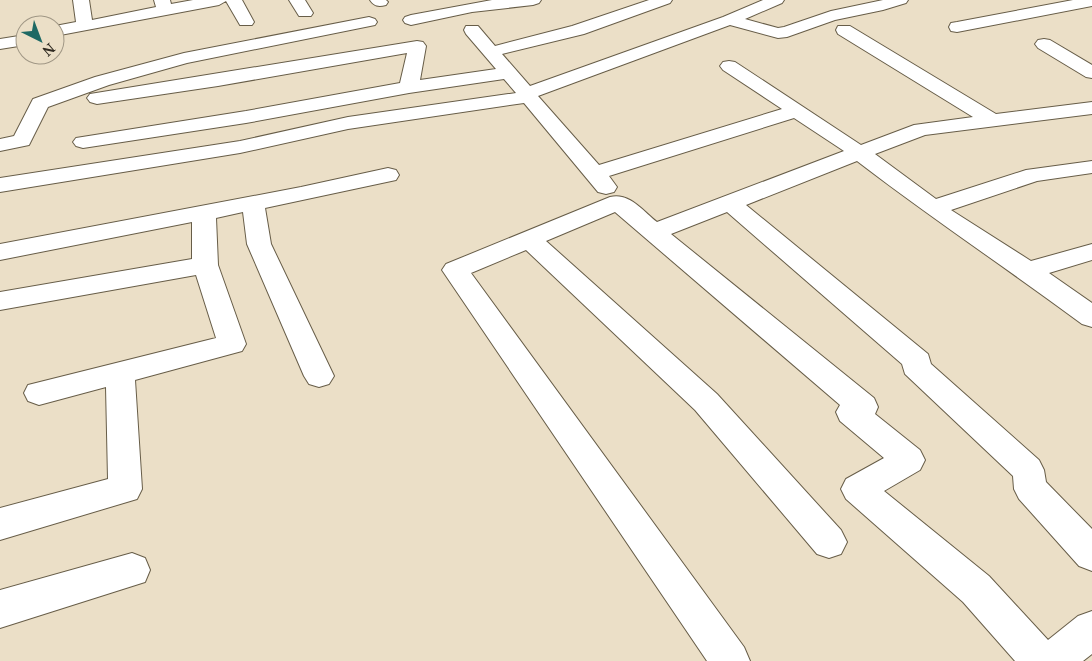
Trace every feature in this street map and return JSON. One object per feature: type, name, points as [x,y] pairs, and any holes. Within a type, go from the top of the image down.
[{"type":"street","points":[[81,0],[85,26]]},
{"type":"street","points":[[65,29],[85,26],[163,5],[219,0]]},
{"type":"street","points":[[234,0],[246,22]]},
{"type":"street","points":[[411,20],[472,8],[533,0]]},
{"type":"street","points":[[490,52],[578,30],[664,0]]},
{"type":"street","points":[[0,185],[240,148],[348,123],[527,96],[729,20],[776,0]]},
{"type":"street","points":[[729,20],[778,33],[787,32],[831,16],[877,8],[900,0]]},
{"type":"street","points":[[957,27],[1092,1]]},
{"type":"street","points":[[0,145],[22,141],[40,103],[102,81],[184,58],[369,22]]},
{"type":"street","points":[[472,30],[618,202],[863,407],[852,412],[909,460],[858,490],[976,590],[1041,661]]},
{"type":"street","points":[[844,30],[992,120]]},
{"type":"street","points":[[0,44],[15,42]]},
{"type":"street","points":[[91,98],[218,80],[417,46],[410,87]]},
{"type":"street","points":[[1041,52],[1064,56],[1092,53]]},
{"type":"street","points":[[1064,56],[1092,74]]},
{"type":"street","points":[[729,66],[860,153],[933,208],[1028,271],[1092,317]]},
{"type":"street","points":[[83,142],[246,118],[410,87],[508,73]]},
{"type":"street","points":[[654,232],[921,129],[1092,108]]},
{"type":"street","points":[[594,174],[798,111]]},
{"type":"street","points":[[933,208],[1034,176],[1092,167]]},
{"type":"street","points":[[0,252],[388,175]]},
{"type":"street","points":[[618,202],[455,270],[730,661]]},
{"type":"street","points":[[253,203],[260,244],[319,376]]},
{"type":"street","points":[[730,203],[918,362],[915,366],[1028,470],[1031,489],[1092,554]]},
{"type":"street","points":[[39,393],[232,344],[205,265],[204,213]]},
{"type":"street","points":[[529,239],[706,402],[829,542]]},
{"type":"street","points":[[1028,271],[1092,252]]},
{"type":"street","points":[[0,301],[205,265]]},
{"type":"street","points":[[0,524],[125,489],[120,373]]},
{"type":"street","points":[[0,609],[132,570]]},
{"type":"street","points":[[1052,661],[1092,630]]}]
